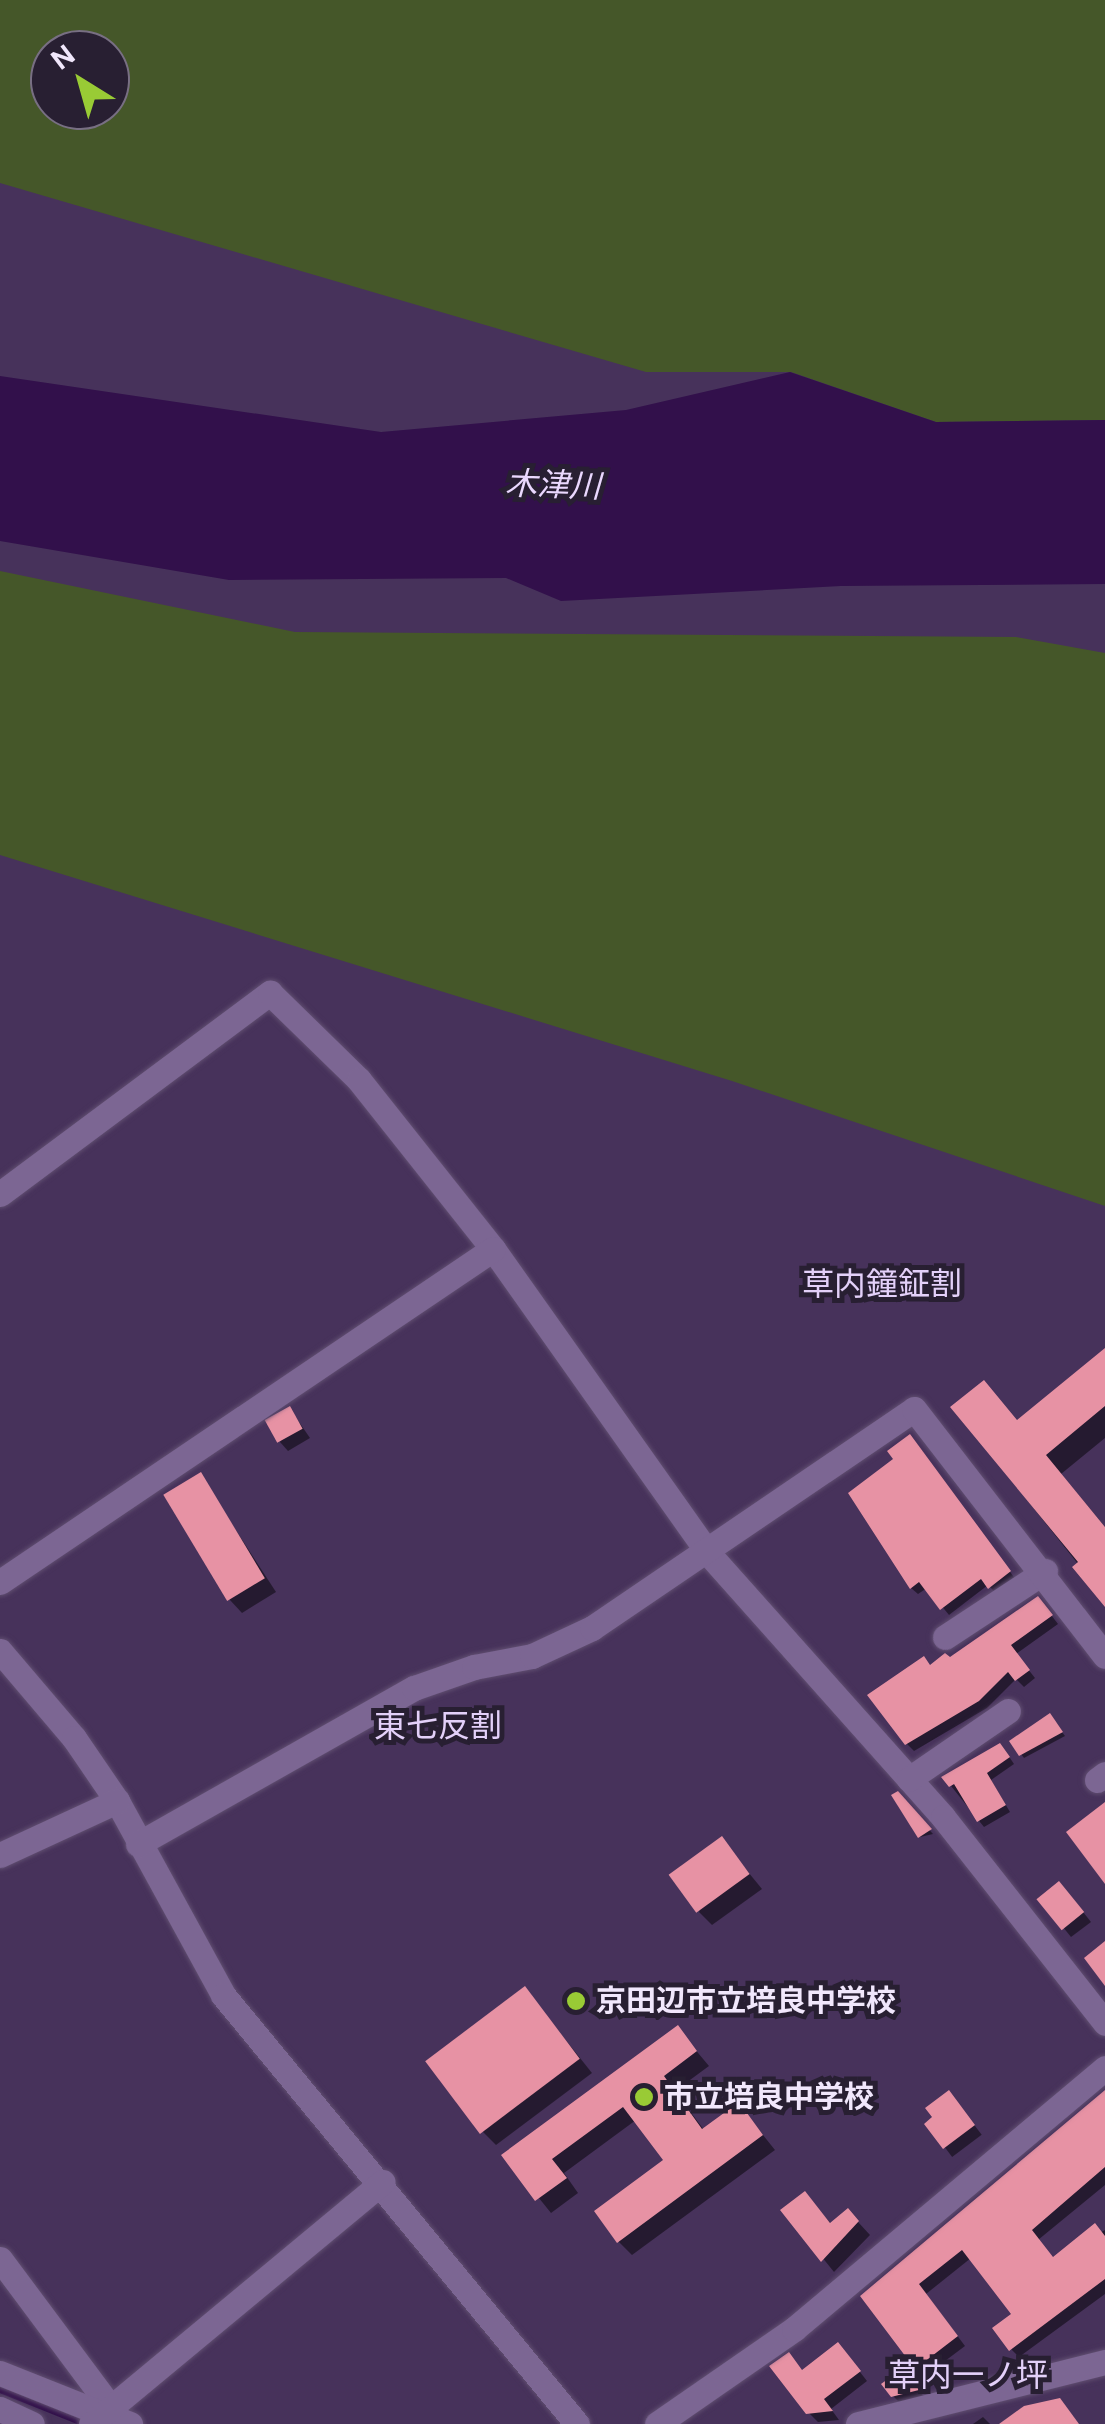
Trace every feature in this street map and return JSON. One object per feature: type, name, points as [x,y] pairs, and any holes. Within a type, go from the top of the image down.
[{"type":"street","points":[[4,1182],[270,993],[360,1080],[493,1249],[708,1553],[909,1779],[1105,2023]]},
{"type":"street","points":[[0,1582],[493,1249]]},
{"type":"street","points":[[138,1844],[414,1688],[474,1666],[532,1656],[592,1628],[708,1553],[914,1409],[1045,1571],[1105,1656]]},
{"type":"street","points":[[945,1638],[1045,1571]]},
{"type":"street","points":[[0,1651],[74,1738],[118,1801],[223,1995],[383,2182],[577,2424]]},
{"type":"street","points":[[909,1779],[1008,1711]]},
{"type":"street","points":[[0,1855],[118,1801]]},
{"type":"street","points":[[656,2424],[794,2329],[1105,2068]]},
{"type":"street","points":[[111,2419],[383,2182]]},
{"type":"street","points":[[0,2259],[111,2419]]},
{"type":"street","points":[[858,2424],[1105,2362]]},
{"type":"street","points":[[0,2372],[111,2419]]},
{"type":"street","points":[[0,2410],[32,2424]]},
{"type":"green space","points":[[0,0],[1105,0],[1105,420],[936,422],[791,372],[646,372],[0,183]]},
{"type":"green space","points":[[0,571],[295,632],[1016,637],[1105,653],[1105,1206],[732,1081],[0,855]]},
{"type":"water","name":"木津川","points":[[790,372],[936,422],[1105,420],[1105,584],[841,586],[561,601],[506,578],[229,580],[0,541],[0,376],[381,432],[626,410]]},
{"type":"building","points":[[1105,1348],[1105,1406],[1046,1455],[1105,1527],[1105,1607],[1072,1567],[1078,1562],[950,1407],[984,1380],[1017,1420]]},
{"type":"building","points":[[290,1406],[303,1429],[277,1443],[265,1420]]},
{"type":"building","points":[[910,1434],[1011,1571],[988,1589],[981,1579],[940,1610],[919,1582],[910,1589],[848,1493],[893,1459],[887,1451]]},
{"type":"building","points":[[201,1472],[265,1578],[227,1601],[163,1495]]},
{"type":"building","points":[[1038,1596],[1053,1615],[1011,1645],[1030,1670],[1015,1681],[1008,1672],[979,1701],[905,1745],[867,1695],[924,1656],[930,1665],[945,1653],[950,1657]]},
{"type":"building","points":[[1050,1713],[1063,1732],[1019,1756],[1009,1741]]},
{"type":"building","points":[[1000,1743],[1010,1757],[987,1773],[1006,1805],[977,1822],[954,1784],[949,1787],[941,1777]]},
{"type":"building","points":[[898,1791],[932,1829],[918,1838],[891,1795]]},
{"type":"building","points":[[1105,1802],[1105,1884],[1066,1832]]},
{"type":"building","points":[[722,1836],[750,1874],[696,1913],[669,1875]]},
{"type":"building","points":[[1059,1881],[1084,1912],[1062,1930],[1036,1899]]},
{"type":"building","points":[[1105,1941],[1105,1986],[1084,1958]]},
{"type":"building","points":[[525,1986],[580,2059],[480,2134],[425,2061]]},
{"type":"building","points":[[678,2025],[697,2051],[664,2076],[702,2129],[739,2102],[763,2135],[617,2243],[594,2211],[663,2160],[623,2107],[552,2159],[567,2178],[535,2201],[501,2155]]},
{"type":"building","points":[[949,2090],[975,2125],[943,2149],[924,2124],[932,2117],[925,2108]]},
{"type":"building","points":[[1105,2090],[1105,2167],[1032,2230],[1053,2257],[1095,2223],[1105,2236],[1105,2279],[1009,2351],[992,2328],[1011,2314],[962,2250],[919,2284],[958,2336],[915,2369],[860,2296]]},
{"type":"building","points":[[805,2191],[830,2223],[848,2208],[859,2221],[821,2262],[780,2210]]},
{"type":"building","points":[[838,2342],[861,2371],[824,2399],[833,2411],[806,2414],[769,2366],[789,2352],[802,2370]]},
{"type":"building","points":[[903,2368],[919,2390],[891,2397],[881,2384]]},
{"type":"building","points":[[1060,2398],[1079,2424],[999,2424],[1024,2406]]},
{"type":"waterway","points":[[0,2390],[85,2424]]},
{"type":"place","name":"京田辺市立培良中学校","points":[[576,2001]]},
{"type":"place","name":"市立培良中学校","points":[[644,2097]]},
{"type":"district","name":"草内鐘鉦割","points":[[882,1284]]},
{"type":"district","name":"東七反割","points":[[438,1726]]},
{"type":"district","name":"草内一ノ坪","points":[[968,2375]]}]
